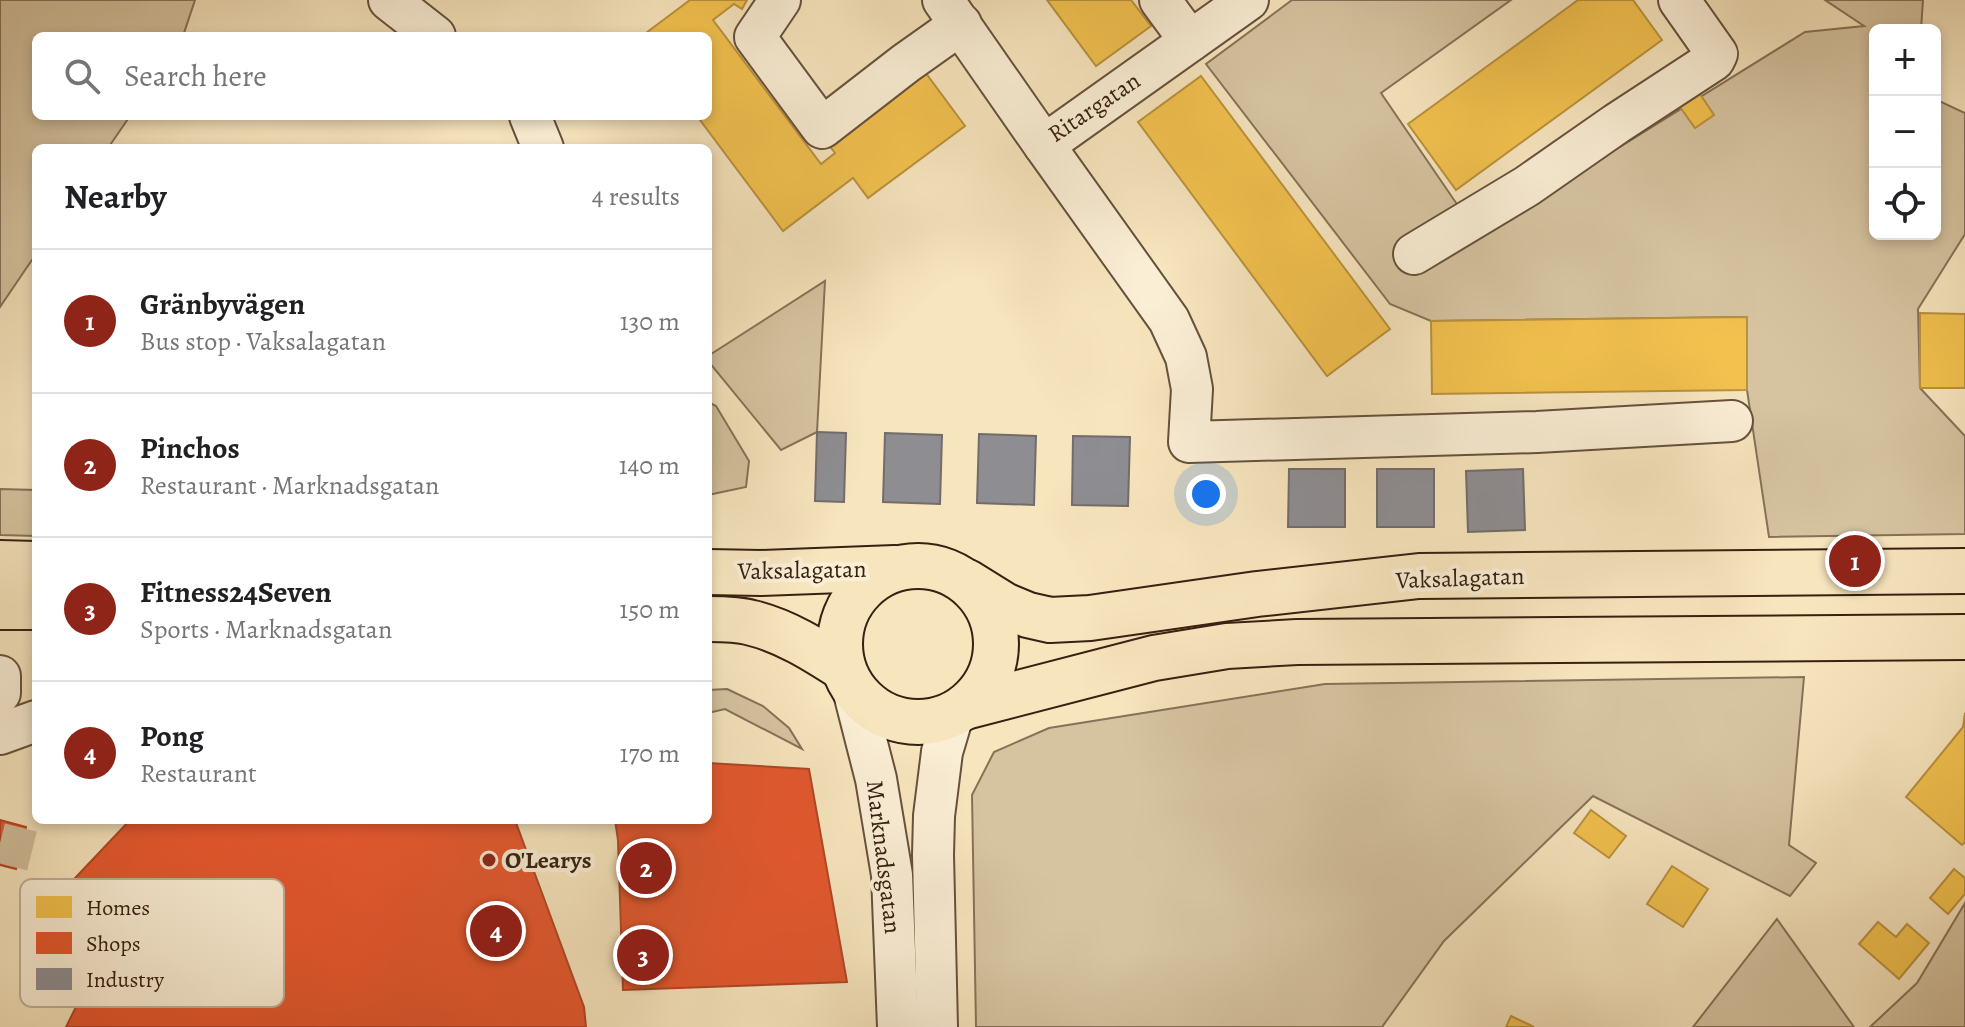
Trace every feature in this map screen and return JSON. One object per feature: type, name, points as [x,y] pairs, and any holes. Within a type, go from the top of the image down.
[{"type":"main road","points":[[0,563],[32,564]]},
{"type":"main road","points":[[959,711],[982,690],[993,668],[997,644],[994,621],[983,599],[967,582],[944,570],[920,565],[895,568],[876,577],[860,590],[848,607],[841,627],[839,647],[848,678],[869,706],[908,722],[930,722],[959,711],[1154,658],[1241,645],[1965,637]]},
{"type":"main road","name":"Vaksalagatan","points":[[712,572],[895,568]]},
{"type":"main road","name":"Vaksalagatan","points":[[967,582],[1004,605],[1050,620],[1090,618],[1257,594],[1419,576],[1965,571]]},
{"type":"main road","points":[[0,607],[32,607]]},
{"type":"main road","name":"Vaksalagatan","points":[[712,619],[750,622],[771,629],[815,650],[848,678]]},
{"type":"street","points":[[389,0],[430,32]]},
{"type":"street","points":[[780,0],[755,37],[822,128],[952,12]]},
{"type":"street","points":[[1160,0],[1190,41]]},
{"type":"street","name":"Ritargatan","points":[[952,12],[1044,145],[1248,0]]},
{"type":"street","points":[[1414,254],[1527,186],[1714,60],[1717,54],[1679,0]]},
{"type":"street","points":[[532,120],[541,144]]},
{"type":"street","points":[[1044,145],[1175,332],[1186,357],[1192,389],[1189,442],[1537,432],[1732,421]]},
{"type":"street","points":[[0,676],[0,693]]},
{"type":"street","name":"Marknadsgatan","points":[[848,678],[876,779],[892,875],[898,1013]]},
{"type":"street","name":"Marknadsgatan","points":[[937,1027],[934,816],[942,752],[959,711]]},
{"type":"street","points":[[0,734],[32,722]]},
{"type":"street","points":[[870,1027],[898,1013]]},
{"type":"shaded area","points":[[0,0],[195,0],[184,32],[32,32],[32,120],[127,120],[111,144],[32,144],[32,260],[0,307]]},
{"type":"shaded area","points":[[1292,0],[1511,0],[1381,93],[1478,235],[1805,32],[1864,26],[1825,0],[1923,0],[1921,24],[1869,24],[1869,240],[1941,240],[1941,102],[1965,113],[1965,234],[1918,309],[1920,388],[1965,436],[1965,534],[1769,537],[1747,390],[1746,317],[1431,321],[1390,304],[1206,64]]},
{"type":"shaded area","points":[[825,281],[817,432],[781,450],[712,366],[712,353]]},
{"type":"shaded area","points":[[712,404],[749,461],[746,487],[712,494]]},
{"type":"shaded area","points":[[0,489],[32,490],[32,536],[0,535]]},
{"type":"shaded area","points":[[1804,677],[1789,845],[1816,863],[1790,896],[1593,796],[1444,941],[1382,1027],[976,1027],[972,795],[994,752],[1049,728],[1325,684]]},
{"type":"shaded area","points":[[727,689],[763,706],[789,728],[802,749],[725,709],[712,712],[712,690]]},
{"type":"shaded area","points":[[1965,903],[1965,1027],[1870,1027],[1917,983]]},
{"type":"shaded area","points":[[1777,919],[1854,1027],[1693,1027]]},
{"type":"building: Homes","points":[[690,0],[747,0],[742,9],[734,4],[713,20],[821,164],[835,153],[825,140],[922,68],[965,126],[868,198],[853,178],[783,231],[700,120],[712,120],[712,32],[647,32]]},
{"type":"building: Homes","points":[[1047,0],[1131,0],[1151,26],[1096,66]]},
{"type":"building: Homes","points":[[1578,0],[1633,0],[1662,40],[1456,190],[1408,124]]},
{"type":"building: Homes","points":[[1201,76],[1390,329],[1327,376],[1138,122]]},
{"type":"building: Homes","points":[[1700,94],[1714,115],[1695,128],[1680,107]]},
{"type":"building: Homes","points":[[1920,313],[1965,314],[1965,388],[1920,388]]},
{"type":"building: Homes","points":[[1747,317],[1747,390],[1432,394],[1431,321]]},
{"type":"building: Homes","points":[[1965,713],[1965,842],[1962,845],[1906,797],[1963,727]]},
{"type":"building: Homes","points":[[1591,810],[1626,836],[1609,858],[1574,833]]},
{"type":"building: Homes","points":[[1672,866],[1708,889],[1683,927],[1647,904]]},
{"type":"building: Homes","points":[[1954,869],[1965,878],[1965,894],[1948,914],[1930,898]]},
{"type":"building: Homes","points":[[1878,922],[1896,937],[1907,924],[1929,943],[1899,979],[1859,944]]},
{"type":"building: Homes","points":[[1511,1016],[1534,1027],[1506,1027]]},
{"type":"building: Shops","points":[[712,763],[809,769],[847,982],[623,990],[616,824],[712,824]]},
{"type":"building: Shops","points":[[0,820],[26,827],[16,869],[0,865]]},
{"type":"building: Shops","points":[[126,824],[516,824],[584,1007],[586,1027],[66,1027],[76,1007],[284,1007],[284,879],[74,879]]},
{"type":"building: Industry","points":[[817,432],[846,433],[844,502],[815,501]]},
{"type":"building: Industry","points":[[885,433],[942,435],[940,504],[883,502]]},
{"type":"building: Industry","points":[[979,434],[1036,436],[1034,505],[977,503]]},
{"type":"building: Industry","points":[[1073,436],[1130,437],[1128,506],[1072,505]]},
{"type":"building: Industry","points":[[1289,469],[1345,469],[1345,527],[1288,527]]},
{"type":"building: Industry","points":[[1377,469],[1434,469],[1434,527],[1377,527]]},
{"type":"building: Industry","points":[[1523,469],[1525,530],[1468,532],[1466,471]]},
{"type":"tunnel","points":[[0,843],[32,851]]},
{"type":"place","name":"Gränbyvägen","points":[[1855,561]]},
{"type":"place","name":"O'Learys","points":[[489,860]]},
{"type":"place","name":"Pinchos","points":[[646,868]]},
{"type":"place","name":"Pong","points":[[496,931]]},
{"type":"place","name":"Fitness24Seven","points":[[643,955]]}]
